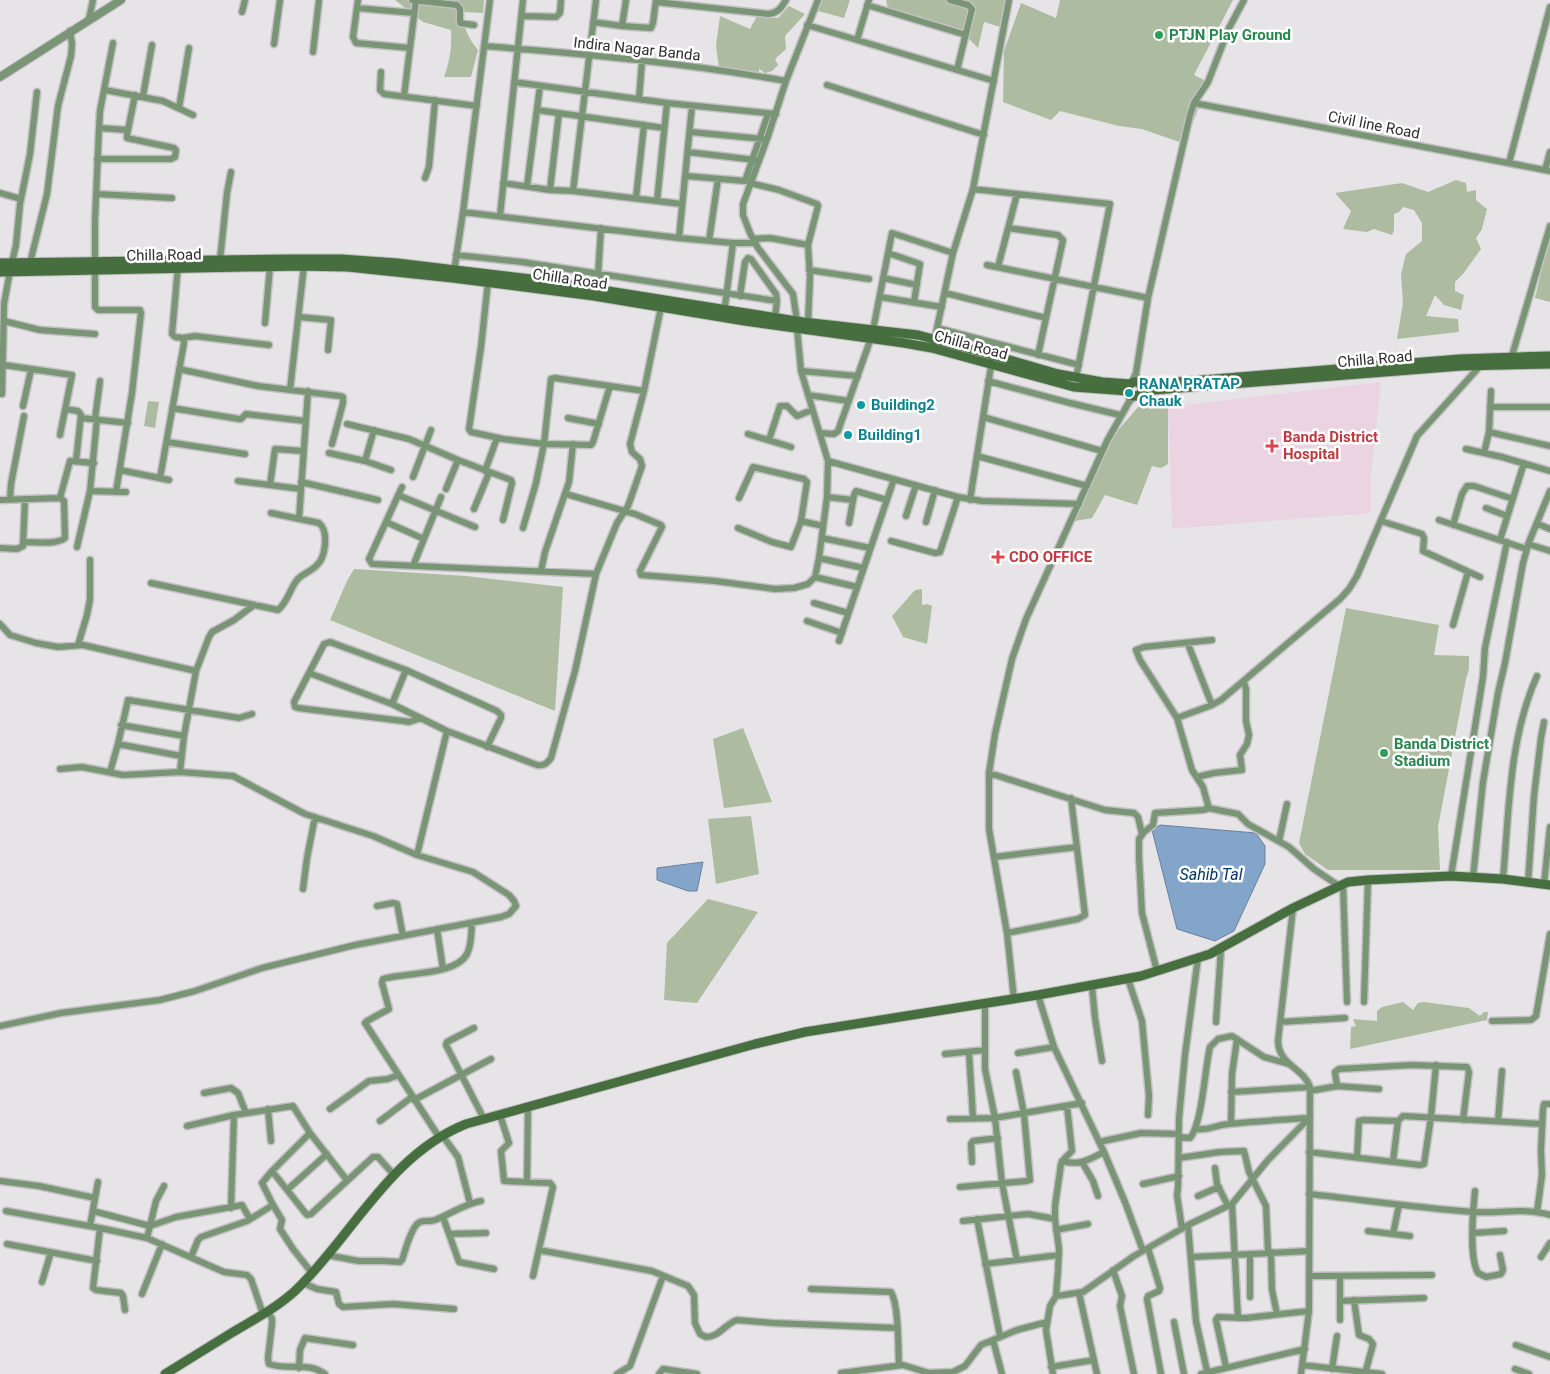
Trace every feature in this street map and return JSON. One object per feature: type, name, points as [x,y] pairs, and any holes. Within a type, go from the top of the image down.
[{"type":"main road","points":[[178,264],[220,260],[382,262],[453,274],[597,292]]},
{"type":"main road","name":"Chilla Road","points":[[7,269],[178,264],[270,267],[293,262],[304,266],[453,274],[488,282],[597,292],[643,300],[661,306],[872,334],[992,360],[1074,387],[1134,390]]},
{"type":"main road","points":[[0,263],[7,269],[30,263],[96,266]]},
{"type":"main road","points":[[643,300],[724,313],[775,317],[797,324],[808,322],[872,334],[935,338],[992,360],[1134,390],[1460,359],[1511,361],[1550,356]]},
{"type":"main road","name":"Chilla Road","points":[[1281,377],[1481,365],[1511,361],[1550,364]]},
{"type":"main road","points":[[165,1374],[266,1313],[295,1291],[394,1175],[412,1158],[441,1136],[466,1124],[755,1044],[805,1032],[1128,979],[1222,949],[1293,908],[1341,885],[1368,880],[1450,876],[1503,879],[1547,885]]},
{"type":"street","points":[[89,19],[94,0]]},
{"type":"street","points":[[0,77],[121,0]]},
{"type":"street","points":[[242,12],[245,0]]},
{"type":"street","points":[[274,44],[280,0]]},
{"type":"street","points":[[314,52],[319,0]]},
{"type":"street","points":[[358,0],[354,37],[356,43],[410,48]]},
{"type":"street","points":[[404,96],[414,0],[457,5],[460,9],[460,23],[474,25]]},
{"type":"street","points":[[453,274],[463,212],[490,0]]},
{"type":"street","points":[[500,216],[523,0]]},
{"type":"street","points":[[522,16],[556,17],[560,13],[561,0]]},
{"type":"street","points":[[573,190],[596,0]]},
{"type":"street","points":[[622,26],[626,0]]},
{"type":"street","points":[[593,22],[651,28],[656,1],[768,14],[776,13],[780,10],[786,0]]},
{"type":"street","points":[[566,494],[635,514],[662,525],[640,571],[641,575],[716,581],[775,589],[794,588],[808,584],[815,577],[822,538],[828,461],[801,371],[793,294],[754,241],[745,225],[743,204],[772,114],[818,0]]},
{"type":"street","points":[[932,348],[954,253],[973,189],[1009,0]]},
{"type":"street","points":[[1014,998],[1007,933],[989,829],[989,772],[994,734],[1012,659],[1026,620],[1102,451],[1134,390],[1148,298],[1190,114],[1194,103],[1208,82],[1229,28],[1244,0]]},
{"type":"street","points":[[955,1],[968,5],[972,9],[957,70]]},
{"type":"street","points":[[857,40],[868,3],[966,36]]},
{"type":"street","points":[[1509,163],[1550,7]]},
{"type":"street","points":[[357,8],[414,13]]},
{"type":"street","points":[[807,25],[994,81]]},
{"type":"street","points":[[30,263],[47,194],[58,106],[71,56],[70,31]]},
{"type":"street","points":[[113,43],[99,128],[97,159],[96,309],[137,309],[141,311],[137,358],[116,492]]},
{"type":"street","points":[[143,96],[152,45]]},
{"type":"street","name":"Indira Nagar Banda","points":[[484,46],[642,61],[786,81]]},
{"type":"street","points":[[179,108],[189,48]]},
{"type":"street","points":[[639,99],[642,61]]},
{"type":"street","points":[[381,72],[382,92],[476,106]]},
{"type":"street","points":[[514,82],[667,103],[772,114]]},
{"type":"street","points":[[827,85],[984,135]]},
{"type":"street","points":[[527,186],[540,86]]},
{"type":"street","points":[[105,90],[163,101],[193,115]]},
{"type":"street","points":[[2,394],[4,304],[7,269],[16,245],[17,224],[28,163],[37,92]]},
{"type":"street","points":[[97,159],[171,159],[175,157],[174,148],[130,139],[127,135],[135,95]]},
{"type":"street","points":[[424,178],[429,167],[435,100]]},
{"type":"street","points":[[657,201],[667,103]]},
{"type":"street","name":"Civil line Road","points":[[1194,103],[1548,170]]},
{"type":"street","points":[[678,238],[691,132],[692,106]]},
{"type":"street","points":[[537,110],[664,128]]},
{"type":"street","points":[[550,190],[558,113]]},
{"type":"street","points":[[636,198],[644,125]]},
{"type":"street","points":[[99,128],[128,130]]},
{"type":"street","points":[[691,132],[764,139]]},
{"type":"street","points":[[688,152],[756,160]]},
{"type":"street","points":[[1548,170],[1550,152]]},
{"type":"street","points":[[686,176],[745,181],[756,160]]},
{"type":"street","points":[[220,260],[231,172]]},
{"type":"street","points":[[710,241],[718,179]]},
{"type":"street","points":[[503,183],[682,204]]},
{"type":"street","points":[[750,183],[779,190],[817,204],[808,245],[808,322]]},
{"type":"street","points":[[973,189],[1110,204],[1076,378]]},
{"type":"street","points":[[0,193],[21,199]]},
{"type":"street","points":[[97,194],[172,198]]},
{"type":"street","points":[[998,267],[1017,194]]},
{"type":"street","points":[[463,212],[678,238],[733,243],[770,238],[808,245]]},
{"type":"street","points":[[1511,361],[1550,226]]},
{"type":"street","points":[[597,292],[601,228]]},
{"type":"street","points":[[1008,228],[1061,237],[1063,243],[1038,355]]},
{"type":"street","points":[[820,433],[834,434],[838,431],[858,376],[872,334],[891,234],[894,233],[954,253]]},
{"type":"street","points":[[724,313],[733,243]]},
{"type":"street","points":[[888,253],[919,263],[921,266],[914,302]]},
{"type":"street","points":[[456,255],[522,262],[777,301]]},
{"type":"street","points":[[740,296],[745,262],[748,258],[751,259],[776,294],[775,317]]},
{"type":"street","points":[[178,264],[172,334],[175,337],[195,336],[269,345]]},
{"type":"street","points":[[986,265],[1148,298]]},
{"type":"street","points":[[290,390],[304,266]]},
{"type":"street","points":[[265,323],[270,267]]},
{"type":"street","points":[[809,270],[869,279]]},
{"type":"street","points":[[883,278],[917,284]]},
{"type":"street","points":[[488,282],[469,431],[497,438],[544,444],[591,444],[610,386]]},
{"type":"street","points":[[945,293],[1046,318]]},
{"type":"street","points":[[880,298],[942,307]]},
{"type":"street","points":[[309,673],[392,704],[447,731],[537,766],[543,766],[547,763],[551,758],[575,671],[596,574],[617,522],[628,506],[642,466],[640,459],[632,452],[630,444],[644,391],[661,306]]},
{"type":"street","points":[[299,317],[331,320],[328,350]]},
{"type":"street","points":[[4,321],[40,330],[95,334]]},
{"type":"street","points":[[937,328],[1079,365]]},
{"type":"street","points":[[160,478],[184,343],[183,338]]},
{"type":"street","points":[[970,500],[992,360]]},
{"type":"street","points":[[4,365],[72,375],[60,435]]},
{"type":"street","points":[[1177,718],[1212,705],[1244,682],[1340,599],[1349,589],[1357,576],[1417,436],[1481,365]]},
{"type":"street","points":[[179,369],[258,386],[343,397],[332,444]]},
{"type":"street","points":[[23,406],[31,370]]},
{"type":"street","points":[[801,371],[858,376]]},
{"type":"street","points":[[523,528],[536,483],[544,444],[551,379],[555,378],[644,391]]},
{"type":"street","points":[[78,547],[94,463],[100,381]]},
{"type":"street","points":[[988,381],[1070,404],[1120,415]]},
{"type":"street","points":[[299,518],[308,391]]},
{"type":"street","points":[[1484,453],[1489,432],[1491,391]]},
{"type":"street","points":[[808,395],[849,401]]},
{"type":"street","points":[[769,440],[780,406],[787,406],[797,416],[812,410]]},
{"type":"street","points":[[1490,407],[1550,407]]},
{"type":"street","points":[[172,408],[239,419],[246,414],[306,421]]},
{"type":"street","points":[[65,409],[78,411],[81,418],[76,461]]},
{"type":"street","points":[[10,500],[11,484],[24,416]]},
{"type":"street","points":[[982,417],[1102,451]]},
{"type":"street","points":[[81,418],[128,423]]},
{"type":"street","points":[[568,418],[599,424]]},
{"type":"street","points":[[347,424],[409,439],[512,481],[503,520]]},
{"type":"street","points":[[365,461],[374,430]]},
{"type":"street","points":[[413,477],[432,430]]},
{"type":"street","points":[[1489,432],[1550,446]]},
{"type":"street","points":[[748,434],[791,447]]},
{"type":"street","points":[[474,509],[497,438]]},
{"type":"street","points":[[167,442],[245,454]]},
{"type":"street","points":[[541,571],[550,537],[566,494],[573,444]]},
{"type":"street","points":[[270,485],[275,449],[303,451]]},
{"type":"street","points":[[1466,449],[1550,471]]},
{"type":"street","points":[[329,453],[365,461],[391,470]]},
{"type":"street","points":[[976,456],[1087,486]]},
{"type":"street","points":[[60,498],[71,460],[94,463]]},
{"type":"street","points":[[446,489],[458,460]]},
{"type":"street","points":[[828,461],[970,500],[1079,504]]},
{"type":"street","points":[[1450,876],[1483,678],[1485,648],[1507,516],[1524,463]]},
{"type":"street","points":[[738,528],[772,542],[791,547],[801,521],[808,484],[804,480],[753,467],[739,498]]},
{"type":"street","points":[[120,470],[170,480]]},
{"type":"street","points":[[839,641],[894,479]]},
{"type":"street","points":[[238,481],[301,486],[378,500]]},
{"type":"street","points":[[906,516],[916,485]]},
{"type":"street","points":[[1453,525],[1462,494],[1467,486],[1474,486],[1513,499]]},
{"type":"street","points":[[402,487],[369,559],[370,563],[596,574]]},
{"type":"street","points":[[926,522],[935,490]]},
{"type":"street","points":[[849,523],[855,493],[859,491],[887,500]]},
{"type":"street","points":[[1473,877],[1483,782],[1498,693],[1527,547],[1550,491]]},
{"type":"street","points":[[90,492],[126,492]]},
{"type":"street","points":[[398,495],[475,527]]},
{"type":"street","points":[[826,497],[853,500]]},
{"type":"street","points":[[891,541],[935,553],[940,552],[958,497]]},
{"type":"street","points":[[0,500],[60,498]]},
{"type":"street","points":[[24,542],[56,542],[65,538],[65,504],[60,498]]},
{"type":"street","points":[[413,566],[441,498]]},
{"type":"street","points":[[0,548],[17,549],[23,546],[25,499]]},
{"type":"street","points":[[1486,508],[1507,516]]},
{"type":"street","points":[[151,583],[278,610],[296,581],[320,562],[323,554],[324,537],[323,528],[319,523],[271,513]]},
{"type":"street","points":[[1439,520],[1503,541],[1550,552]]},
{"type":"street","points":[[801,521],[823,526]]},
{"type":"street","points":[[1381,521],[1422,534],[1424,538],[1423,551],[1480,577]]},
{"type":"street","points":[[386,522],[424,540]]},
{"type":"street","points":[[1538,524],[1550,529]]},
{"type":"street","points":[[822,538],[870,548]]},
{"type":"street","points":[[819,558],[864,568]]},
{"type":"street","points":[[78,645],[88,616],[90,560]]},
{"type":"street","points":[[1453,625],[1468,572]]},
{"type":"street","points":[[815,577],[857,587]]},
{"type":"street","points":[[814,603],[848,613]]},
{"type":"street","points":[[180,772],[180,756],[196,671],[212,632],[234,620],[254,605]]},
{"type":"street","points":[[807,621],[842,632]]},
{"type":"street","points":[[0,624],[10,635],[36,643],[58,647],[78,645],[196,671]]},
{"type":"street","points":[[1208,808],[1203,786],[1190,766],[1177,718],[1140,660],[1136,650],[1144,647],[1188,644],[1212,640]]},
{"type":"street","points":[[421,718],[409,722],[295,707],[294,702],[324,644],[330,642],[406,670],[500,713],[501,718],[487,747]]},
{"type":"street","points":[[1188,644],[1212,705]]},
{"type":"street","points":[[392,704],[406,670]]},
{"type":"street","points":[[1503,879],[1516,749],[1524,710],[1537,676]]},
{"type":"street","points":[[1197,777],[1242,770],[1240,755],[1247,744],[1249,735],[1246,720],[1246,689],[1244,682]]},
{"type":"street","points":[[110,772],[128,700],[239,718],[252,714]]},
{"type":"street","points":[[1528,882],[1534,796],[1544,722]]},
{"type":"street","points":[[121,726],[184,736]]},
{"type":"street","points":[[418,855],[447,731]]},
{"type":"street","points":[[118,744],[180,756]]},
{"type":"street","points":[[0,1026],[54,1014],[160,1000],[195,991],[262,968],[367,942],[472,923],[509,914],[516,906],[509,895],[473,872],[418,855],[373,836],[295,809],[233,776],[180,772],[123,774],[82,767],[60,769]]},
{"type":"street","points":[[989,772],[1105,810],[1137,815],[1142,834]]},
{"type":"street","points":[[1007,933],[1078,919],[1085,915],[1071,798]]},
{"type":"street","points":[[1280,841],[1287,804]]},
{"type":"street","points":[[1157,971],[1142,913],[1138,844],[1142,834],[1153,825],[1155,812],[1203,810],[1208,808],[1235,813],[1248,824],[1295,851],[1314,869],[1341,885],[1347,1002]]},
{"type":"street","points":[[303,889],[315,817]]},
{"type":"street","points":[[1547,885],[1550,827]]},
{"type":"street","points":[[994,858],[1077,847]]},
{"type":"street","points":[[1364,1002],[1368,880]]},
{"type":"street","points":[[377,906],[397,904],[403,936]]},
{"type":"street","points":[[1293,908],[1280,1022],[1279,1050],[1289,1064],[1306,1079],[1310,1089],[1309,1311],[1301,1374]]},
{"type":"street","points":[[470,1203],[458,1157],[413,1099],[365,1023],[389,1009],[382,981],[386,978],[443,969],[463,960],[468,952],[471,941],[472,923]]},
{"type":"street","points":[[437,929],[443,969]]},
{"type":"street","points":[[1492,1021],[1531,1020],[1536,1016],[1550,934]]},
{"type":"street","points":[[1216,1022],[1222,949]]},
{"type":"street","points":[[1182,1229],[1177,1195],[1179,1135],[1185,1055],[1198,958]]},
{"type":"street","points":[[1128,979],[1142,1021],[1149,1096],[1148,1115]]},
{"type":"street","points":[[1092,986],[1102,1061]]},
{"type":"street","points":[[1038,995],[1054,1047],[1082,1103],[1126,1202],[1160,1288],[1159,1291],[1148,1296],[1147,1299],[1161,1374]]},
{"type":"street","points":[[985,1003],[986,1076],[995,1118],[1007,1216],[1017,1260]]},
{"type":"street","points":[[1280,1022],[1345,1018]]},
{"type":"street","points":[[474,1028],[447,1042],[448,1048],[484,1119]]},
{"type":"street","points":[[1099,1142],[1142,1133],[1179,1135],[1190,1138],[1195,1129],[1210,1047],[1218,1039],[1232,1036],[1264,1057],[1289,1064]]},
{"type":"street","points":[[1231,1123],[1231,1092],[1237,1039]]},
{"type":"street","points":[[1018,1053],[1054,1047]]},
{"type":"street","points":[[945,1054],[985,1050]]},
{"type":"street","points":[[969,1052],[973,1118]]},
{"type":"street","points":[[380,1121],[413,1099],[491,1059]]},
{"type":"street","points":[[1337,1086],[1335,1072],[1339,1069],[1376,1066],[1464,1066],[1469,1069],[1463,1120]]},
{"type":"street","points":[[1309,1152],[1424,1164],[1432,1118],[1436,1066]]},
{"type":"street","points":[[1498,1121],[1502,1071]]},
{"type":"street","points":[[960,1188],[1027,1182],[1030,1180],[1024,1114],[1016,1072]]},
{"type":"street","points":[[330,1109],[369,1081],[388,1079],[398,1075]]},
{"type":"street","points":[[1231,1092],[1337,1086],[1379,1089]]},
{"type":"street","points":[[204,1093],[231,1088],[238,1093],[246,1113]]},
{"type":"street","points":[[950,1119],[995,1118],[1082,1103]]},
{"type":"street","points":[[1537,1212],[1542,1175],[1543,1106],[1550,1104]]},
{"type":"street","points":[[187,1126],[234,1115],[293,1106],[310,1133],[346,1179]]},
{"type":"street","points":[[1067,1106],[1072,1151],[1062,1161],[1055,1206],[1059,1255],[1056,1296],[1050,1306],[1047,1322],[1047,1339],[1052,1371],[1094,1360]]},
{"type":"street","points":[[527,1182],[528,1107]]},
{"type":"street","points":[[268,1109],[272,1141]]},
{"type":"street","points":[[231,1208],[234,1115]]},
{"type":"street","points":[[500,1115],[509,1144],[501,1152],[503,1180],[505,1182],[550,1183],[553,1187],[533,1276]]},
{"type":"street","points":[[1393,1161],[1398,1121],[1403,1116],[1542,1124]]},
{"type":"street","points":[[1195,1129],[1208,1130],[1218,1125],[1231,1123],[1309,1118]]},
{"type":"street","points":[[1056,1296],[1079,1293],[1090,1288],[1113,1270],[1188,1225],[1230,1205],[1254,1179],[1268,1160],[1309,1118]]},
{"type":"street","points":[[1357,1157],[1359,1121],[1398,1121]]},
{"type":"street","points":[[310,1133],[262,1183],[282,1220],[280,1229],[289,1244],[312,1272]]},
{"type":"street","points":[[972,1162],[971,1144],[973,1141],[998,1138]]},
{"type":"street","points":[[1541,1146],[1550,1147]]},
{"type":"street","points":[[1179,1158],[1220,1152],[1244,1151],[1248,1168],[1267,1210],[1272,1290],[1277,1314]]},
{"type":"street","points":[[1062,1161],[1072,1164],[1082,1162],[1104,1152]]},
{"type":"street","points":[[286,1190],[326,1154]]},
{"type":"street","points":[[272,1171],[305,1214],[309,1215],[346,1179],[375,1156],[378,1156],[394,1175]]},
{"type":"street","points":[[1082,1162],[1093,1181],[1098,1196]]},
{"type":"street","points":[[1214,1168],[1218,1187],[1230,1205],[1238,1318]]},
{"type":"street","points":[[1143,1184],[1179,1176]]},
{"type":"street","points":[[0,1181],[39,1186],[95,1198]]},
{"type":"street","points":[[90,1226],[98,1182]]},
{"type":"street","points":[[146,1238],[156,1201],[164,1186]]},
{"type":"street","points":[[1198,1196],[1218,1187]]},
{"type":"street","points":[[1475,1191],[1473,1212],[1474,1263],[1478,1273],[1486,1276],[1501,1274],[1503,1270],[1500,1255]]},
{"type":"street","points":[[1309,1194],[1473,1212],[1537,1212],[1550,1215]]},
{"type":"street","points":[[326,1255],[359,1261],[400,1262],[412,1233],[417,1224],[422,1220],[431,1222],[470,1203],[481,1201]]},
{"type":"street","points":[[92,1210],[150,1226],[176,1217],[243,1205],[250,1219]]},
{"type":"street","points":[[191,1257],[201,1237],[250,1219],[273,1205]]},
{"type":"street","points":[[1394,1234],[1399,1205]]},
{"type":"street","points":[[6,1211],[146,1238],[224,1272],[249,1276],[266,1313],[272,1319],[268,1362],[270,1365],[299,1368],[312,1367],[325,1374]]},
{"type":"street","points":[[964,1221],[1032,1214],[1055,1219]]},
{"type":"street","points":[[443,1216],[459,1262],[494,1269]]},
{"type":"street","points":[[977,1219],[1000,1336]]},
{"type":"street","points":[[1056,1230],[1088,1224]]},
{"type":"street","points":[[1188,1225],[1196,1321],[1204,1373],[1305,1349]]},
{"type":"street","points":[[100,1228],[93,1288],[121,1293],[124,1296],[125,1310]]},
{"type":"street","points":[[1368,1231],[1410,1236]]},
{"type":"street","points":[[1473,1233],[1504,1231]]},
{"type":"street","points":[[448,1234],[486,1233]]},
{"type":"street","points":[[1541,1257],[1550,1243]]},
{"type":"street","points":[[7,1244],[96,1261]]},
{"type":"street","points":[[142,1294],[162,1244]]},
{"type":"street","points":[[539,1250],[652,1271],[688,1286],[692,1290],[696,1302],[695,1323],[700,1334],[706,1338],[715,1335],[732,1321],[737,1320],[897,1328]]},
{"type":"street","points":[[1191,1257],[1309,1251]]},
{"type":"street","points":[[42,1282],[51,1252]]},
{"type":"street","points":[[1250,1254],[1250,1297]]},
{"type":"street","points":[[985,1264],[1059,1255]]},
{"type":"street","points":[[1113,1270],[1122,1296],[1120,1306],[1134,1374]]},
{"type":"street","points":[[1309,1276],[1432,1275]]},
{"type":"street","points":[[617,1374],[630,1366],[663,1276]]},
{"type":"street","points":[[1340,1277],[1340,1320]]},
{"type":"street","points":[[303,1283],[317,1289],[336,1292],[339,1304],[343,1307],[393,1304],[454,1309]]},
{"type":"street","points":[[811,1289],[891,1292],[894,1298],[899,1365]]},
{"type":"street","points":[[1079,1293],[1097,1374]]},
{"type":"street","points":[[1340,1300],[1424,1298]]},
{"type":"street","points":[[1354,1300],[1359,1335],[1369,1339],[1373,1344],[1365,1372]]},
{"type":"street","points":[[1226,1367],[1216,1320],[1220,1317],[1238,1318],[1309,1311]]},
{"type":"street","points":[[841,1373],[899,1365],[909,1366],[929,1373],[957,1371],[967,1363],[978,1347],[1000,1336],[1047,1322]]},
{"type":"street","points":[[1174,1322],[1184,1374]]},
{"type":"street","points":[[1332,1369],[1337,1336]]},
{"type":"street","points":[[299,1368],[300,1350],[306,1338],[353,1345]]},
{"type":"street","points":[[993,1340],[1002,1374]]},
{"type":"street","points":[[1516,1345],[1550,1357]]},
{"type":"street","points":[[1302,1365],[1382,1374]]},
{"type":"street","points":[[659,1374],[661,1370],[665,1369],[697,1374]]},
{"type":"street","points":[[1515,1369],[1529,1374]]},
{"type":"shaded area","name":"Banda District Hospital","points":[[1381,382],[1370,485],[1371,513],[1172,529],[1168,407]]},
{"type":"green space","points":[[395,0],[484,0],[483,13],[464,12],[464,23],[467,32],[478,50],[471,77],[444,77],[450,54],[451,30],[423,22]]},
{"type":"green space","points":[[821,0],[850,0],[844,18],[818,11],[818,5]]},
{"type":"green space","points":[[886,0],[1010,0],[1004,28],[984,22],[978,48],[958,28],[949,29],[888,9]]},
{"type":"green space","points":[[1060,0],[1233,0],[1194,75],[1208,82],[1185,144],[1142,129],[1119,126],[1060,111],[1051,120],[1003,102],[1004,51],[1021,3],[1056,18]]},
{"type":"green space","points":[[789,6],[805,14],[785,36],[786,49],[775,59],[778,65],[772,71],[765,73],[759,69],[759,72],[719,69],[716,45],[720,16],[750,29],[757,16],[778,18]]},
{"type":"green space","points":[[1456,180],[1466,183],[1467,192],[1476,190],[1476,200],[1487,209],[1482,229],[1476,238],[1481,249],[1455,282],[1455,291],[1464,295],[1461,310],[1444,305],[1435,295],[1426,316],[1458,319],[1459,332],[1397,339],[1403,303],[1401,274],[1406,254],[1422,241],[1422,223],[1414,210],[1403,207],[1394,214],[1394,230],[1392,235],[1374,229],[1367,232],[1343,229],[1351,211],[1335,193],[1402,183],[1428,192]]},
{"type":"green space","points":[[1550,235],[1550,302],[1535,298]]},
{"type":"green space","points":[[1168,400],[1168,464],[1161,468],[1152,466],[1137,505],[1105,495],[1092,518],[1075,521],[1109,437],[1113,436],[1139,406]]},
{"type":"green space","points":[[148,401],[159,402],[155,428],[144,426]]},
{"type":"green space","points":[[354,569],[466,576],[563,587],[555,711],[330,620]]},
{"type":"green space","points":[[922,589],[922,605],[932,606],[927,644],[903,637],[892,616],[915,590]]},
{"type":"green space","name":"Banda District Stadium","points":[[1346,608],[1439,625],[1434,655],[1469,656],[1469,669],[1438,827],[1440,870],[1328,870],[1305,854],[1299,843]]},
{"type":"green space","points":[[743,728],[772,802],[724,808],[713,739]]},
{"type":"green space","points":[[751,816],[759,874],[716,884],[708,819]]},
{"type":"green space","points":[[708,899],[758,912],[697,1003],[664,1000],[667,943]]},
{"type":"green space","points":[[1403,1002],[1413,1010],[1418,1003],[1424,1002],[1469,1008],[1480,1016],[1484,1012],[1488,1012],[1487,1020],[1350,1049],[1351,1027],[1356,1026],[1353,1019],[1377,1021],[1377,1011],[1382,1007]]},
{"type":"water","name":"Sahib Tal","points":[[1160,825],[1256,833],[1265,846],[1265,864],[1234,931],[1215,941],[1177,929],[1152,830]]},
{"type":"water","points":[[703,862],[697,891],[688,891],[657,880],[657,868]]},
{"type":"place","name":"PTJN Play Ground","points":[[1159,35]]},
{"type":"place","name":"RANA PRATAP Chauk","points":[[1129,393]]},
{"type":"place","name":"Building2","points":[[861,405]]},
{"type":"place","name":"Building1","points":[[848,435]]},
{"type":"place","name":"Banda District Hospital","points":[[1272,446]]},
{"type":"place","name":"CDO OFFICE","points":[[998,557]]},
{"type":"place","name":"Banda District Stadium","points":[[1384,753]]}]
